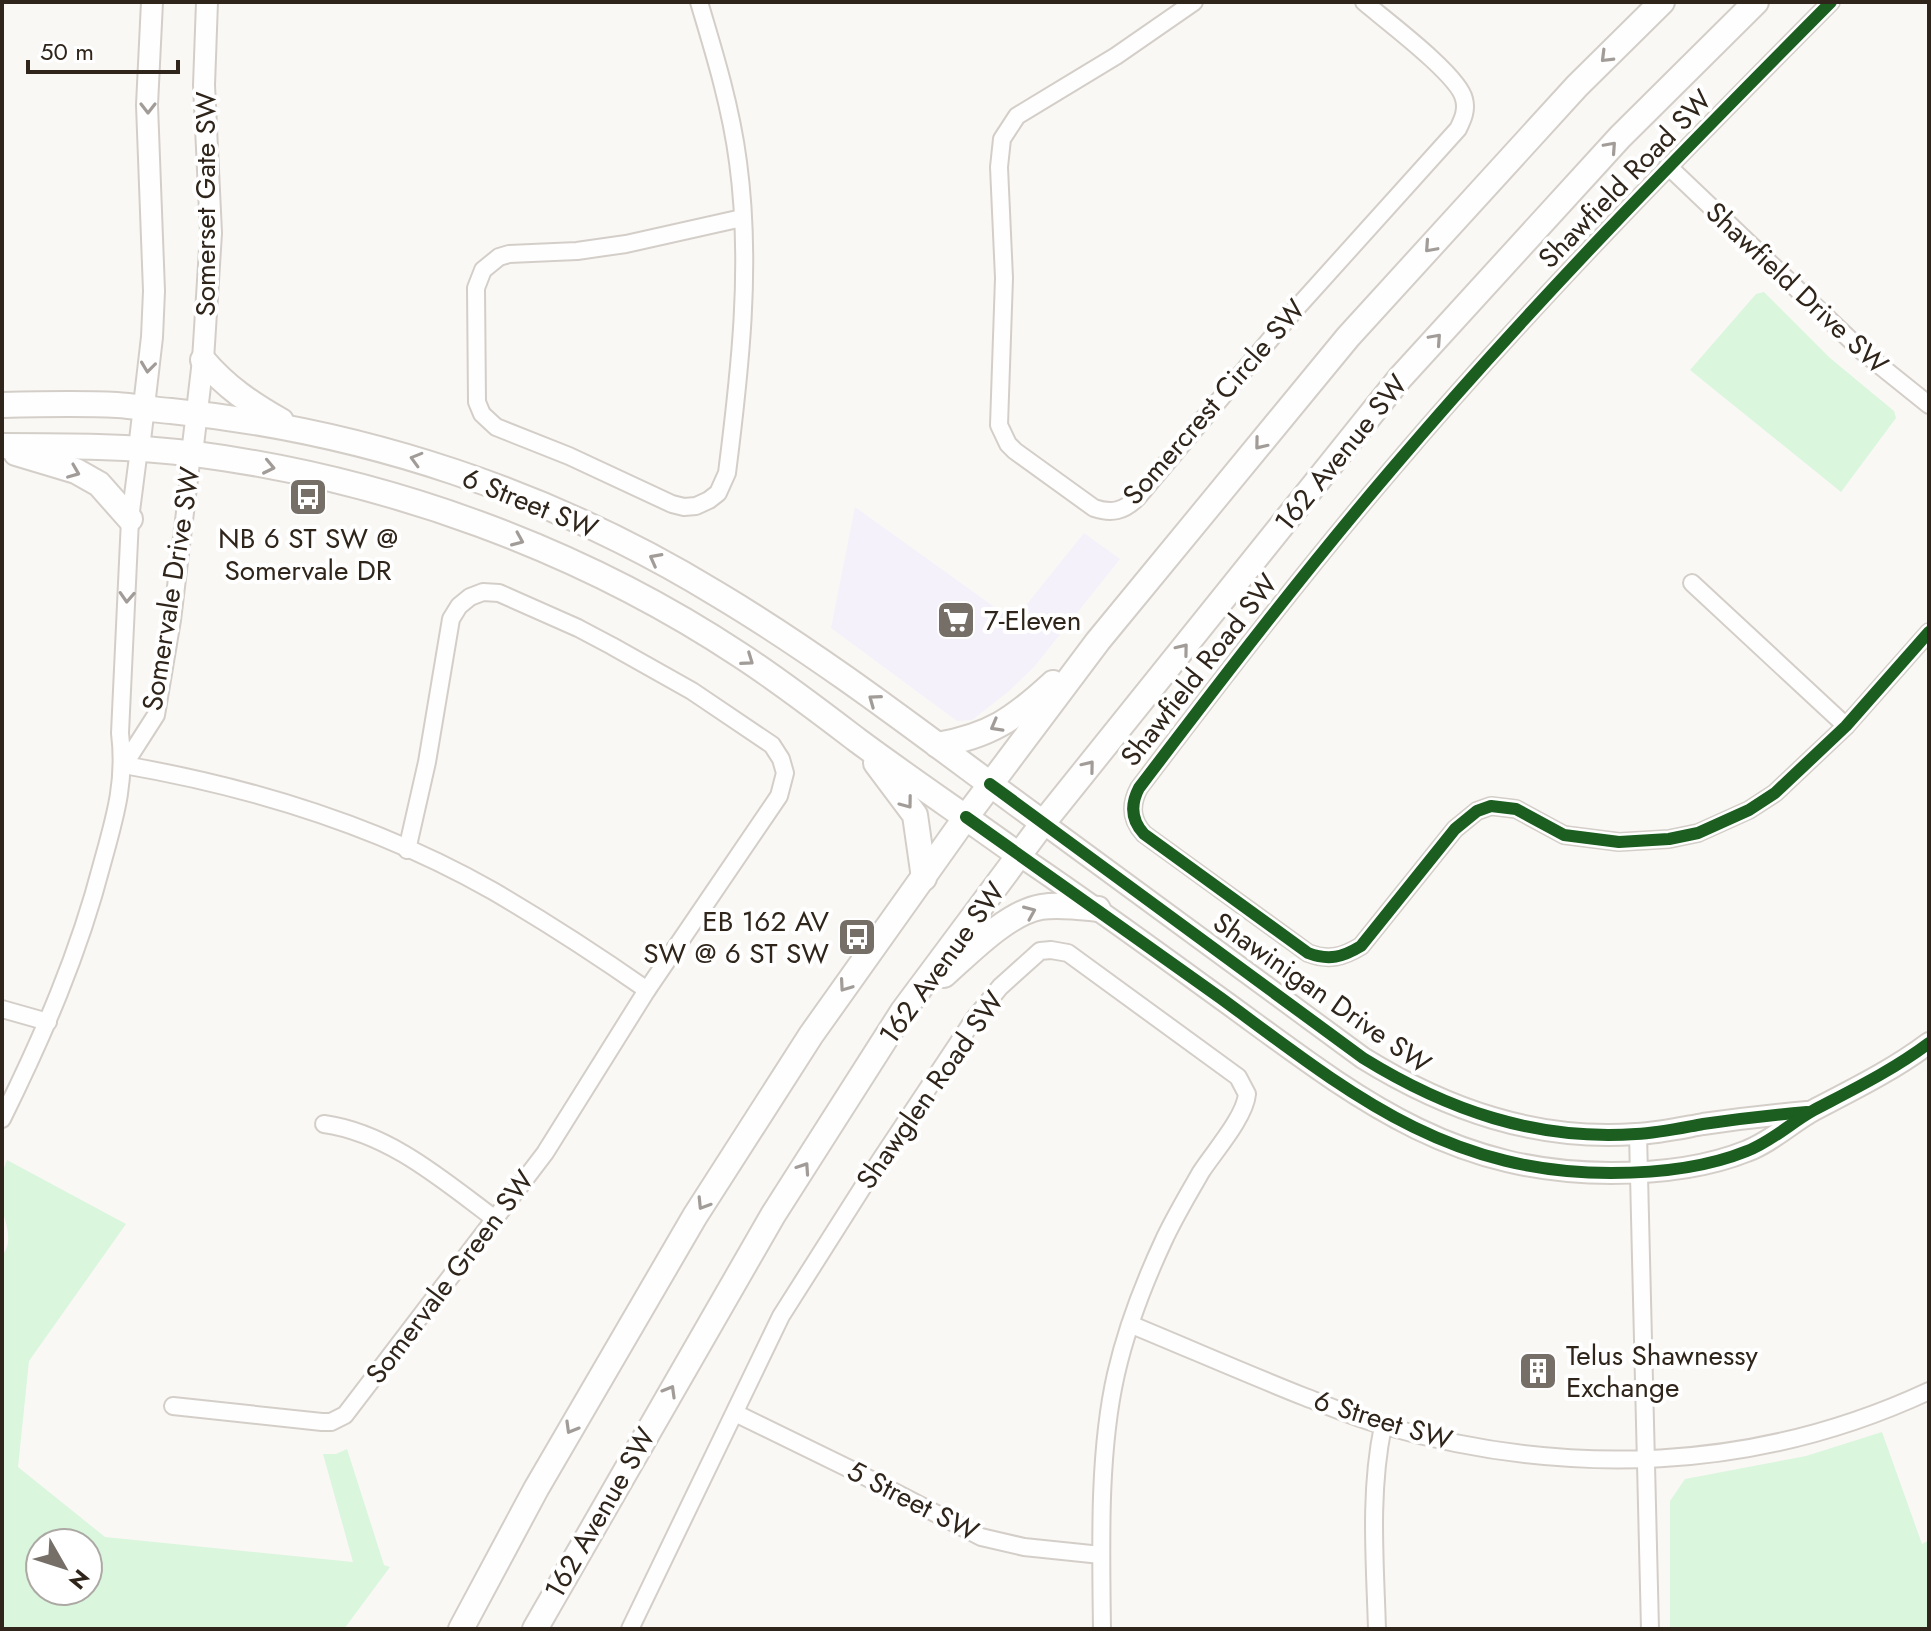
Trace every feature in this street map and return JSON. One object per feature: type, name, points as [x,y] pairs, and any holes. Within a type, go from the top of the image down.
[{"type":"main road","points":[[461,1629],[536,1489],[695,1216],[811,1035],[990,784],[1098,641],[1348,337],[1577,86],[1662,2]]},
{"type":"main road","name":"162 Avenue SW","points":[[535,1629],[773,1215],[903,1011],[1043,823],[1400,378],[1620,137],[1756,2]]},
{"type":"main road","points":[[203,360],[239,397],[297,430]]},
{"type":"main road","name":"6 Street SW","points":[[2,405],[120,405],[297,430],[417,459],[517,494],[608,534],[717,593],[831,669],[990,784]]},
{"type":"main road","name":"6 Street SW","points":[[2,447],[139,449],[255,463],[392,495],[444,511],[557,556],[637,595],[740,655],[966,817]]},
{"type":"main road","points":[[2,447],[76,471],[99,484],[130,519]]},
{"type":"main road","points":[[937,745],[993,730],[1028,706],[1098,641]]},
{"type":"main road","points":[[860,742],[915,815],[924,878]]},
{"type":"main road","name":"Shawinigan Drive SW","points":[[990,784],[1043,823]]},
{"type":"main road","name":"Shawinigan Drive SW","points":[[966,817],[1020,856]]},
{"type":"main road","points":[[903,1011],[973,949],[1029,910],[1043,906],[1098,909]]},
{"type":"street","name":"Somerset Gate SW","points":[[139,449],[154,291],[147,105],[152,2]]},
{"type":"street","name":"Somerset Gate SW","points":[[192,454],[203,360],[211,233],[204,85],[207,2]]},
{"type":"street","points":[[699,2],[720,71],[733,133],[742,218],[743,309],[737,404],[727,473],[718,493],[696,506],[672,504],[569,456],[496,427],[482,414],[476,393],[476,288],[479,277],[490,263],[509,254],[577,251],[626,244],[742,218]]},
{"type":"street","name":"Somercrest Circle SW","points":[[1194,2],[1116,56],[1017,116],[1002,139],[999,167],[1004,278],[999,425],[1015,451],[1094,508],[1106,512],[1127,508],[1137,498],[1294,311],[1458,129],[1465,105],[1457,84],[1364,2]]},
{"type":"street","name":"Shawfield Road SW","points":[[1831,2],[1558,282],[1393,468],[1321,553],[1139,788],[1132,806],[1134,817],[1137,827],[1144,834],[1308,953],[1330,958],[1343,957],[1361,946],[1455,829],[1477,811],[1491,806],[1516,809],[1564,835],[1619,842],[1669,839],[1698,833],[1749,810],[1775,793],[1846,726],[1929,632]]},
{"type":"street","name":"Shawfield Drive SW","points":[[1668,166],[1863,352],[1929,405]]},
{"type":"street","name":"Somervale Drive SW","points":[[2,1119],[48,1022],[90,911],[115,818],[124,765],[120,733],[130,519],[139,449]]},
{"type":"street","name":"Somervale Drive SW","points":[[124,765],[156,715],[172,620],[192,454]]},
{"type":"street","points":[[1692,583],[1846,726]]},
{"type":"street","name":"Somervale Green SW","points":[[173,1406],[322,1422],[339,1419],[349,1410],[545,1153],[647,990],[779,796],[784,784],[781,759],[772,745],[692,691],[578,628],[499,593],[483,592],[459,606],[451,619],[427,762],[407,850]]},
{"type":"street","points":[[124,765],[248,792],[339,822],[407,850],[491,890],[594,953],[647,990]]},
{"type":"street","name":"Shawinigan Drive SW","points":[[1043,823],[1363,1058],[1411,1087],[1477,1114],[1518,1126],[1595,1135],[1638,1134],[1811,1112]]},
{"type":"street","name":"Shawinigan Drive SW","points":[[1020,856],[1349,1092],[1420,1131],[1473,1153],[1528,1166],[1569,1173],[1638,1173],[1706,1163],[1749,1150],[1811,1112],[1898,1066],[1929,1043]]},
{"type":"street","name":"Shawglen Road SW","points":[[630,1629],[781,1316],[974,1019],[1000,987],[1040,951],[1051,950],[1068,953],[1238,1077],[1247,1094],[1243,1108],[1164,1238],[1116,1373],[1108,1421],[1101,1555],[1102,1629]]},
{"type":"street","points":[[2,1009],[48,1022]]},
{"type":"street","points":[[324,1124],[364,1134],[387,1145],[440,1178],[495,1219]]},
{"type":"street","points":[[1638,1134],[1650,1629]]},
{"type":"street","name":"6 Street SW","points":[[1132,1325],[1383,1426],[1509,1453],[1596,1461],[1705,1456],[1775,1442],[1861,1418],[1929,1391]]},
{"type":"street","name":"5 Street SW","points":[[735,1413],[981,1537],[1024,1547],[1101,1555]]},
{"type":"street","points":[[1377,1629],[1374,1502],[1376,1458],[1383,1426]]},
{"type":"shaded area","points":[[855,507],[1004,614],[1019,614],[1084,533],[1120,559],[1034,667],[972,720],[957,721],[831,628]]},
{"type":"green space","points":[[1764,292],[1830,358],[1894,411],[1896,418],[1841,492],[1690,370],[1756,294]]},
{"type":"green space","points":[[7,1160],[126,1224],[29,1361],[18,1467],[93,1527],[24,1527],[24,1607],[104,1607],[104,1536],[353,1562],[323,1454],[336,1454],[347,1449],[384,1565],[390,1567],[344,1629],[2,1629],[2,1256],[8,1237],[2,1205],[2,1176]]},
{"type":"green space","points":[[1882,1432],[1922,1544],[1929,1540],[1929,1629],[1670,1629],[1670,1501],[1685,1479],[1806,1456]]},
{"type":"cycle path","points":[[1831,2],[1551,290],[1391,470],[1294,587],[1139,788],[1134,800],[1134,818],[1144,834],[1308,953],[1336,957],[1361,946],[1455,829],[1477,811],[1491,806],[1516,809],[1564,835],[1619,842],[1669,839],[1698,833],[1749,810],[1775,793],[1846,726],[1929,632]]},
{"type":"cycle path","points":[[990,784],[1363,1058],[1460,1107],[1528,1127],[1599,1135],[1653,1133],[1807,1112]]},
{"type":"cycle path","points":[[966,817],[1357,1095],[1402,1121],[1448,1142],[1498,1159],[1552,1169],[1611,1173],[1663,1171],[1714,1162],[1764,1142],[1887,1071],[1929,1043]]},
{"type":"place","name":"NB 6 ST SW @ Somervale DR","points":[[308,497]]},
{"type":"place","name":"7-Eleven","points":[[956,620]]},
{"type":"place","name":"EB 162 AV SW @ 6 ST SW","points":[[857,937]]},
{"type":"place","name":"Telus Shawnessy Exchange","points":[[1538,1371]]}]
